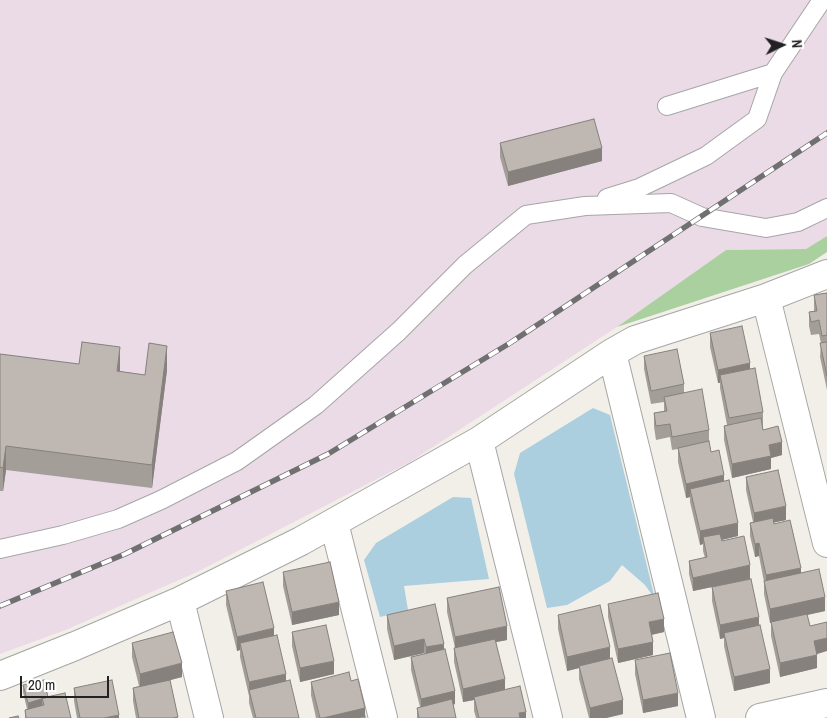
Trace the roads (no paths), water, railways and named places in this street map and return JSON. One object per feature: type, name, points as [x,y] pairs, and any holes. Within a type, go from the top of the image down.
[{"type":"street","points":[[0,676],[180,601],[334,523],[480,441],[612,353],[635,340],[766,298],[827,274]]},
{"type":"street","points":[[766,298],[827,543]]},
{"type":"street","points":[[612,353],[701,718]]},
{"type":"street","points":[[480,441],[548,718]]},
{"type":"street","points":[[334,523],[383,718]]},
{"type":"street","points":[[180,601],[209,718]]},
{"type":"street","points":[[760,718],[827,703]]},
{"type":"lane","points":[[585,206],[639,188],[706,156],[757,119],[774,73],[822,0]]},
{"type":"lane","points":[[667,106],[774,73]]},
{"type":"lane","points":[[0,549],[62,535],[118,519],[161,500],[237,461],[316,405],[398,331],[465,265],[526,215],[585,206],[671,203],[702,217],[766,228],[798,222],[827,208]]},
{"type":"water","points":[[593,408],[610,415],[655,599],[645,585],[622,565],[610,581],[567,605],[547,608],[514,474],[520,453]]},
{"type":"water","points":[[453,497],[471,498],[489,579],[404,586],[408,610],[380,617],[364,560],[376,543]]},
{"type":"railway","points":[[0,606],[125,554],[328,454],[510,343],[827,133]]}]
